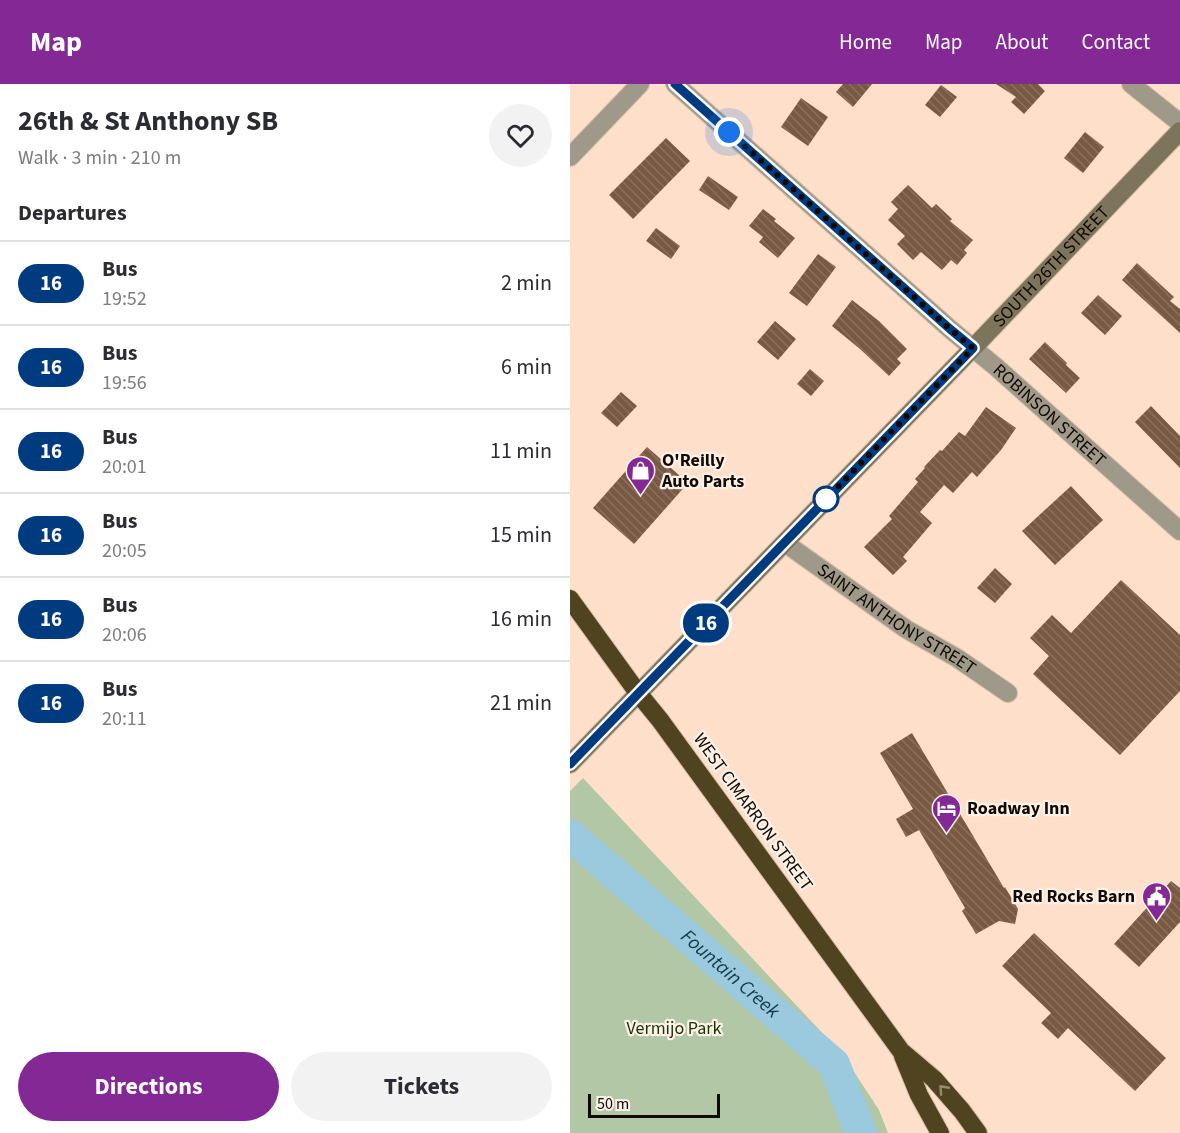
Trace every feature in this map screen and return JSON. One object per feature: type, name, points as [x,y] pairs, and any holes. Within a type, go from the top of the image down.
[{"type":"highway","name":"WEST CIMARRON STREET","points":[[570,599],[901,1052],[919,1095],[940,1133]]},
{"type":"highway","name":"WEST CIMARRON STREET","points":[[901,1052],[934,1079],[978,1133]]},
{"type":"street","points":[[570,157],[640,84]]},
{"type":"street","name":"ROBINSON STREET","points":[[675,84],[1180,531]]},
{"type":"street","points":[[1131,84],[1180,123]]},
{"type":"street","name":"SOUTH 26TH STREET","points":[[570,764],[1180,131]]},
{"type":"street","name":"SAINT ANTHONY STREET","points":[[785,543],[906,629],[957,658],[1008,693]]},
{"type":"green space","name":"Vermijo Park","points":[[583,778],[843,1055],[879,1110],[888,1133],[570,1133],[570,791]]},
{"type":"building","points":[[843,84],[872,84],[853,107],[836,92]]},
{"type":"building","points":[[996,84],[1038,84],[1045,91],[1024,114],[1011,102],[1016,97]]},
{"type":"building","points":[[941,85],[957,97],[940,117],[925,105]]},
{"type":"building","points":[[801,98],[828,117],[808,146],[781,127]]},
{"type":"building","points":[[1085,132],[1104,147],[1083,173],[1064,158]]},
{"type":"building","points":[[666,138],[690,161],[633,219],[609,195]]},
{"type":"building","points":[[708,176],[738,197],[729,210],[699,190]]},
{"type":"building","points":[[908,185],[932,208],[936,204],[952,219],[950,221],[973,240],[964,250],[967,253],[957,265],[951,260],[942,270],[921,252],[913,260],[897,244],[905,236],[888,220],[898,209],[891,202]]},
{"type":"building","points":[[763,209],[795,238],[778,258],[759,242],[763,237],[749,226]]},
{"type":"building","points":[[656,228],[680,246],[671,259],[646,241]]},
{"type":"building","points":[[818,254],[836,267],[807,306],[789,293]]},
{"type":"building","points":[[1137,263],[1174,297],[1170,301],[1180,309],[1180,333],[1122,280]]},
{"type":"building","points":[[1098,295],[1122,316],[1105,335],[1081,313]]},
{"type":"building","points":[[852,300],[879,321],[907,349],[897,359],[901,363],[889,376],[832,326]]},
{"type":"building","points":[[775,321],[796,339],[778,360],[757,342]]},
{"type":"building","points":[[1045,342],[1080,378],[1066,393],[1029,359]]},
{"type":"building","points":[[810,369],[824,381],[811,396],[797,384]]},
{"type":"building","points":[[621,392],[637,406],[617,427],[601,413]]},
{"type":"building","points":[[1151,406],[1180,436],[1180,468],[1135,422]]},
{"type":"building","points":[[986,407],[1016,428],[1001,450],[977,477],[972,472],[953,493],[944,485],[920,512],[932,523],[903,557],[907,561],[893,575],[864,547],[892,519],[889,516],[918,482],[915,479],[924,467],[959,432],[965,436]]},
{"type":"building","name":"O'Reilly Auto Parts","points":[[647,447],[688,483],[634,544],[593,508]]},
{"type":"building","points":[[1071,486],[1103,520],[1055,565],[1022,531]]},
{"type":"building","points":[[995,568],[1012,584],[995,603],[977,588]]},
{"type":"building","points":[[1121,580],[1180,635],[1180,691],[1120,755],[1033,674],[1049,656],[1030,638],[1052,615],[1071,633]]},
{"type":"building","name":"Roadway Inn","points":[[912,733],[1018,909],[1015,924],[999,921],[976,934],[962,911],[965,908],[919,830],[906,837],[896,819],[913,809],[880,753]]},
{"type":"building","points":[[1171,881],[1180,888],[1180,922],[1139,967],[1114,944]]},
{"type":"building","points":[[1034,933],[1166,1058],[1135,1091],[1068,1028],[1058,1039],[1041,1023],[1051,1013],[1002,966]]},
{"type":"waterway","name":"Fountain Creek","points":[[570,835],[834,1064],[861,1133]]},
{"type":"bus line","name":"16","points":[[570,764],[973,348],[675,84]]},
{"type":"place","name":"O'Reilly Auto Parts","points":[[641,496]]},
{"type":"place","name":"Roadway Inn","points":[[946,834]]},
{"type":"place","name":"Red Rocks Barn","points":[[1156,922]]},
{"type":"route","points":[[729,132],[973,348],[821,504],[826,499]]}]
